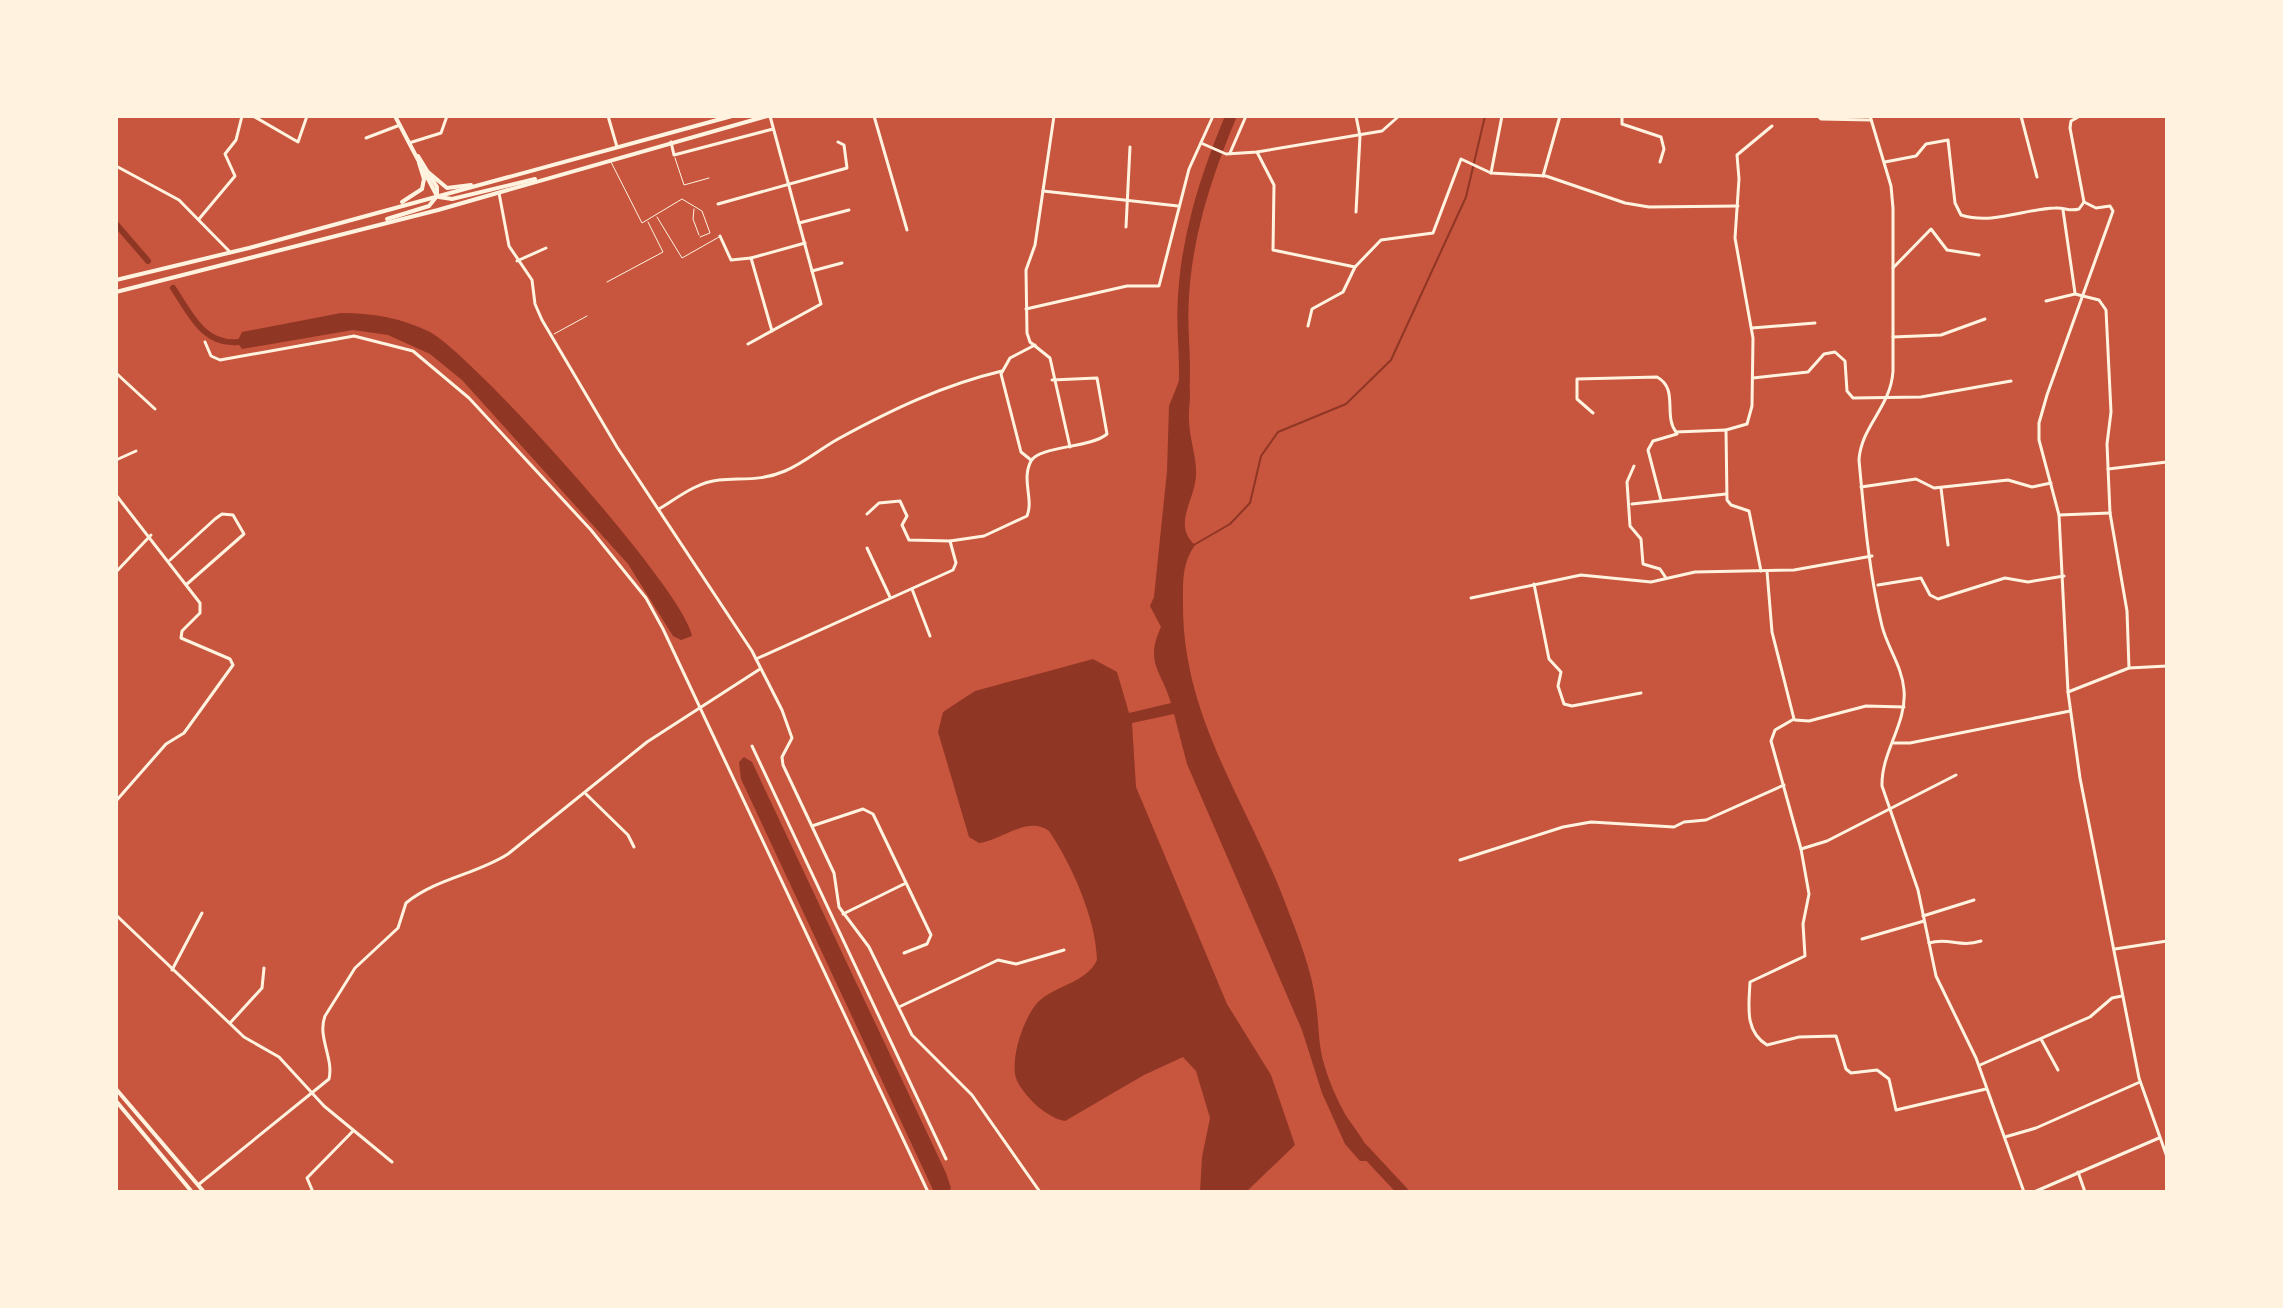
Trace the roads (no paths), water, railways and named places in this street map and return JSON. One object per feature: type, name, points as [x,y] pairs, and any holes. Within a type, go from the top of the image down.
[{"type":"main road","points":[[395,116],[437,196]]},
{"type":"main road","points":[[116,280],[732,116]]},
{"type":"main road","points":[[116,292],[499,193],[768,116]]},
{"type":"main road","points":[[410,145],[428,172],[437,196]]},
{"type":"main road","points":[[389,207],[415,197],[422,189],[424,179],[419,163]]},
{"type":"main road","points":[[428,172],[447,188],[493,181]]},
{"type":"main road","points":[[437,196],[452,199],[554,176]]},
{"type":"main road","points":[[360,228],[429,206],[437,196]]},
{"type":"main road","points":[[116,1089],[204,1192]]},
{"type":"main road","points":[[116,1101],[192,1192]]},
{"type":"street","points":[[199,219],[235,176],[225,154],[236,140],[242,116]]},
{"type":"street","points":[[253,116],[298,142],[307,116]]},
{"type":"street","points":[[410,145],[441,133],[447,116]]},
{"type":"street","points":[[608,116],[617,147]]},
{"type":"street","points":[[748,344],[820,307],[768,116]]},
{"type":"street","points":[[874,116],[907,230]]},
{"type":"street","points":[[1054,116],[1035,245],[1026,270],[1027,333],[1050,358],[1052,380],[1070,447]]},
{"type":"street","points":[[1026,309],[1127,286],[1157,287],[1178,206],[1213,116]]},
{"type":"street","points":[[1228,154],[1246,116]]},
{"type":"street","points":[[1356,116],[1360,136],[1356,212]]},
{"type":"street","points":[[1204,144],[1228,154],[1257,152],[1382,131],[1399,116]]},
{"type":"street","points":[[1491,173],[1502,116]]},
{"type":"street","points":[[1543,176],[1560,117],[1550,116]]},
{"type":"street","points":[[1622,116],[1622,124],[1661,137],[1664,149],[1660,162]]},
{"type":"street","points":[[1818,116],[1821,119],[1870,118],[1884,162],[1893,208],[1892,385],[1887,400],[1862,443],[1859,460],[1882,627],[1901,670],[1904,707],[1882,777],[1888,810],[1918,890],[1940,985],[1959,1018],[2024,1192]]},
{"type":"street","points":[[2021,116],[2037,177]]},
{"type":"street","points":[[1884,162],[1916,156],[1926,144],[1948,140],[1955,203],[1961,215],[2014,216],[2056,208],[2079,209],[2084,202],[2070,128],[2071,121],[2080,116]]},
{"type":"street","points":[[2094,116],[2102,116]]},
{"type":"street","points":[[366,138],[400,125]]},
{"type":"street","points":[[1661,500],[1648,450],[1653,441],[1681,433],[1741,427],[1750,420],[1752,328],[1735,238],[1737,155],[1772,126]]},
{"type":"street","points":[[671,142],[674,155],[773,129]]},
{"type":"street","points":[[700,134],[704,147]]},
{"type":"street","points":[[718,204],[847,168],[844,145],[838,142]]},
{"type":"street","points":[[1126,227],[1130,147]]},
{"type":"street","points":[[1257,152],[1274,185],[1273,250],[1355,267]]},
{"type":"street","points":[[1308,326],[1312,309],[1343,292],[1355,267],[1383,239],[1433,233],[1461,159],[1491,173],[1543,176],[1614,200],[1649,207],[1738,206]]},
{"type":"street","points":[[116,166],[179,200],[230,252]]},
{"type":"street","points":[[1043,191],[1178,206]]},
{"type":"street","points":[[499,193],[509,246],[532,280],[535,304],[550,335],[602,422],[756,659],[790,728],[792,738],[782,761],[836,879],[835,897],[843,914],[865,940],[915,1039],[977,1101],[1040,1192]]},
{"type":"street","points":[[2084,202],[2096,208],[2110,206],[2113,211],[2039,423],[2039,440],[2059,515],[2068,692],[2080,778],[2140,1082],[2167,1157]]},
{"type":"street","points":[[799,223],[849,210]]},
{"type":"street","points":[[2063,210],[2075,294]]},
{"type":"street","points":[[1893,268],[1931,229],[1947,250],[1979,255]]},
{"type":"street","points":[[720,236],[731,260],[751,258],[805,243]]},
{"type":"street","points":[[517,261],[546,248]]},
{"type":"street","points":[[751,258],[772,331]]},
{"type":"street","points":[[812,271],[842,263]]},
{"type":"street","points":[[2046,301],[2075,294],[2099,300],[2106,310],[2111,412],[2108,469],[2110,513],[2127,611],[2129,668]]},
{"type":"street","points":[[1893,337],[1941,335],[1985,319]]},
{"type":"street","points":[[1752,328],[1815,323]]},
{"type":"street","points":[[205,342],[211,356],[220,360],[354,336],[381,340],[424,358],[469,398],[619,564],[663,629],[928,1192]]},
{"type":"street","points":[[659,509],[693,488],[716,480],[756,481],[787,470],[837,439],[927,394],[955,382],[1002,371],[1014,354],[1035,345]]},
{"type":"street","points":[[1752,379],[1808,372],[1824,354],[1835,352],[1845,361],[1849,395],[1887,400],[2011,381]]},
{"type":"street","points":[[1002,371],[1021,452],[1031,460]]},
{"type":"street","points":[[116,373],[155,409]]},
{"type":"street","points":[[1593,413],[1577,399],[1577,379],[1657,377],[1666,384],[1671,424],[1681,433]]},
{"type":"street","points":[[867,514],[879,503],[900,501],[907,516],[902,525],[909,540],[950,541],[984,536],[1027,516],[1030,508],[1025,481],[1031,460],[1041,454],[1107,434],[1097,378],[1052,380]]},
{"type":"street","points":[[1726,430],[1726,494],[1731,505],[1749,511],[1761,571]]},
{"type":"street","points":[[116,460],[136,451]]},
{"type":"street","points":[[2108,469],[2167,462]]},
{"type":"street","points":[[1634,466],[1627,482],[1632,504],[1630,526],[1641,539],[1642,560],[1646,566],[1660,569],[1666,578]]},
{"type":"street","points":[[1861,487],[1916,479],[1941,488],[2008,480],[2032,487],[2051,483]]},
{"type":"street","points":[[1941,488],[1948,545]]},
{"type":"street","points":[[1632,504],[1726,494]]},
{"type":"street","points":[[116,495],[170,560],[201,609],[180,633],[181,638],[230,659],[233,669],[184,733],[166,744],[116,801]]},
{"type":"street","points":[[170,560],[215,519],[227,513],[233,515],[244,534],[187,584]]},
{"type":"street","points":[[2059,515],[2110,513]]},
{"type":"street","points":[[116,572],[151,535]]},
{"type":"street","points":[[756,659],[955,568],[950,541]]},
{"type":"street","points":[[867,548],[890,597]]},
{"type":"street","points":[[1471,598],[1581,575],[1651,582],[1695,572],[1767,571],[1872,556]]},
{"type":"street","points":[[1767,571],[1772,632],[1794,719]]},
{"type":"street","points":[[1876,586],[1921,578],[1930,595],[1938,599],[2005,578],[2028,582],[2064,576]]},
{"type":"street","points":[[1534,583],[1549,659],[1561,672],[1558,686],[1564,704],[1572,706],[1641,693]]},
{"type":"street","points":[[912,589],[930,636]]},
{"type":"street","points":[[2068,692],[2129,668],[2167,666]]},
{"type":"street","points":[[198,1185],[312,1095],[331,1074],[322,1025],[325,1016],[363,958],[398,928],[406,903],[439,882],[492,864],[508,854],[586,794],[629,756],[760,669]]},
{"type":"street","points":[[1904,707],[1866,706],[1809,721],[1794,719],[1772,734],[1809,894],[1803,924],[1805,956],[1750,982],[1748,1012],[1756,1038],[1767,1045],[1799,1037],[1836,1036],[1846,1069],[1851,1073],[1877,1070],[1884,1073],[1892,1086],[1896,1110],[1987,1089]]},
{"type":"street","points":[[1893,743],[1910,743],[2070,711]]},
{"type":"street","points":[[752,746],[946,1159]]},
{"type":"street","points":[[1801,849],[1827,841],[1956,775]]},
{"type":"street","points":[[1460,860],[1563,827],[1591,822],[1674,827],[1684,822],[1706,820],[1784,785]]},
{"type":"street","points":[[586,794],[628,835],[634,847]]},
{"type":"street","points":[[812,826],[863,809],[871,811],[931,935],[927,944],[904,953]]},
{"type":"street","points":[[843,914],[905,884]]},
{"type":"street","points":[[1862,939],[1974,900]]},
{"type":"street","points":[[172,970],[202,913]]},
{"type":"street","points":[[116,915],[254,1045],[279,1057],[312,1095],[392,1162]]},
{"type":"street","points":[[1929,943],[1942,939],[1961,946],[1981,941]]},
{"type":"street","points":[[2115,949],[2167,941]]},
{"type":"street","points":[[899,1007],[998,960],[1016,964],[1064,950]]},
{"type":"street","points":[[230,1023],[262,988],[264,968]]},
{"type":"street","points":[[1978,1065],[2090,1017],[2104,1009],[2112,998],[2122,996]]},
{"type":"street","points":[[2041,1039],[2058,1070]]},
{"type":"street","points":[[2005,1137],[2036,1128],[2140,1082]]},
{"type":"street","points":[[313,1192],[307,1178],[353,1131]]},
{"type":"street","points":[[2034,1192],[2159,1138]]},
{"type":"street","points":[[2078,1172],[2085,1192]]},
{"type":"lane","points":[[674,155],[684,185],[709,178]]},
{"type":"lane","points":[[611,159],[642,223],[682,199],[702,211],[710,233],[700,237]]},
{"type":"lane","points":[[694,206],[693,219],[703,245]]},
{"type":"lane","points":[[655,215],[682,258],[720,236]]},
{"type":"lane","points":[[607,282],[663,252],[647,220]]},
{"type":"lane","points":[[550,335],[587,316]]},
{"type":"waterway","points":[[1184,388],[1183,307],[1192,233],[1205,186],[1231,116]]},
{"type":"waterway","points":[[1192,546],[1230,524],[1250,503],[1261,456],[1278,432],[1346,404],[1391,360],[1466,197],[1485,116]]},
{"type":"waterway","points":[[116,224],[148,261]]},
{"type":"waterway","points":[[173,288],[206,333],[225,342],[237,342]]},
{"type":"waterway","points":[[1361,1147],[1403,1192]]}]
